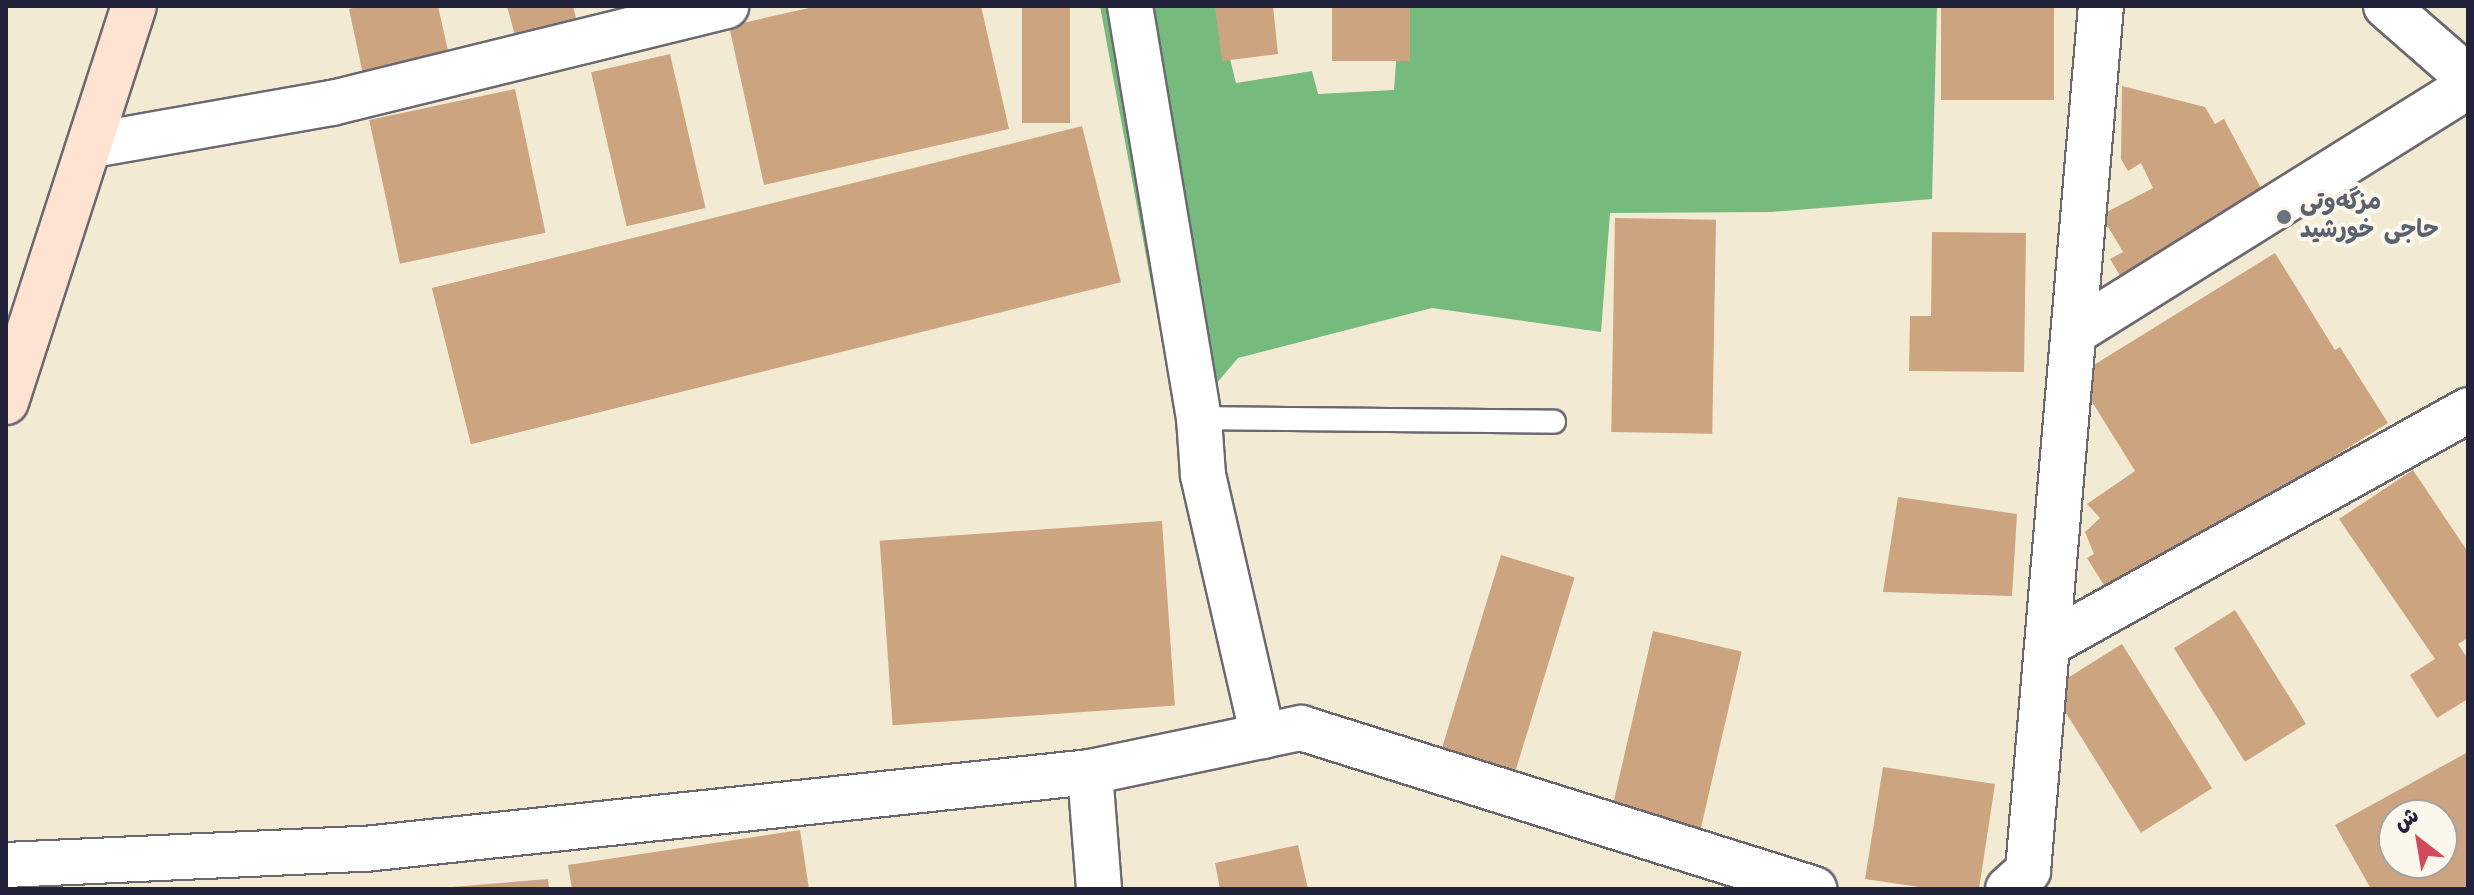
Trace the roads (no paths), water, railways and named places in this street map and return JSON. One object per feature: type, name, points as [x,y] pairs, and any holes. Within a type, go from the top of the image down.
[{"type":"street","points":[[6,402],[93,145],[134,6]]},
{"type":"street","points":[[93,145],[332,103],[726,6]]},
{"type":"street","points":[[1130,6],[1199,418],[1203,475],[1263,736]]},
{"type":"street","points":[[2008,889],[2028,871],[2050,643],[2101,6]]},
{"type":"street","points":[[2075,332],[2468,86],[2456,67],[2386,6]]},
{"type":"street","points":[[2050,643],[2468,410]]},
{"type":"street","points":[[6,865],[365,849],[1090,772],[1301,728],[1342,737],[1814,889]]},
{"type":"street","points":[[1090,772],[1099,889]]},
{"type":"lane","points":[[1199,418],[1554,422]]},
{"type":"place","name":"مزگەوتی حاجی خورشيد","points":[[2284,217]]}]
